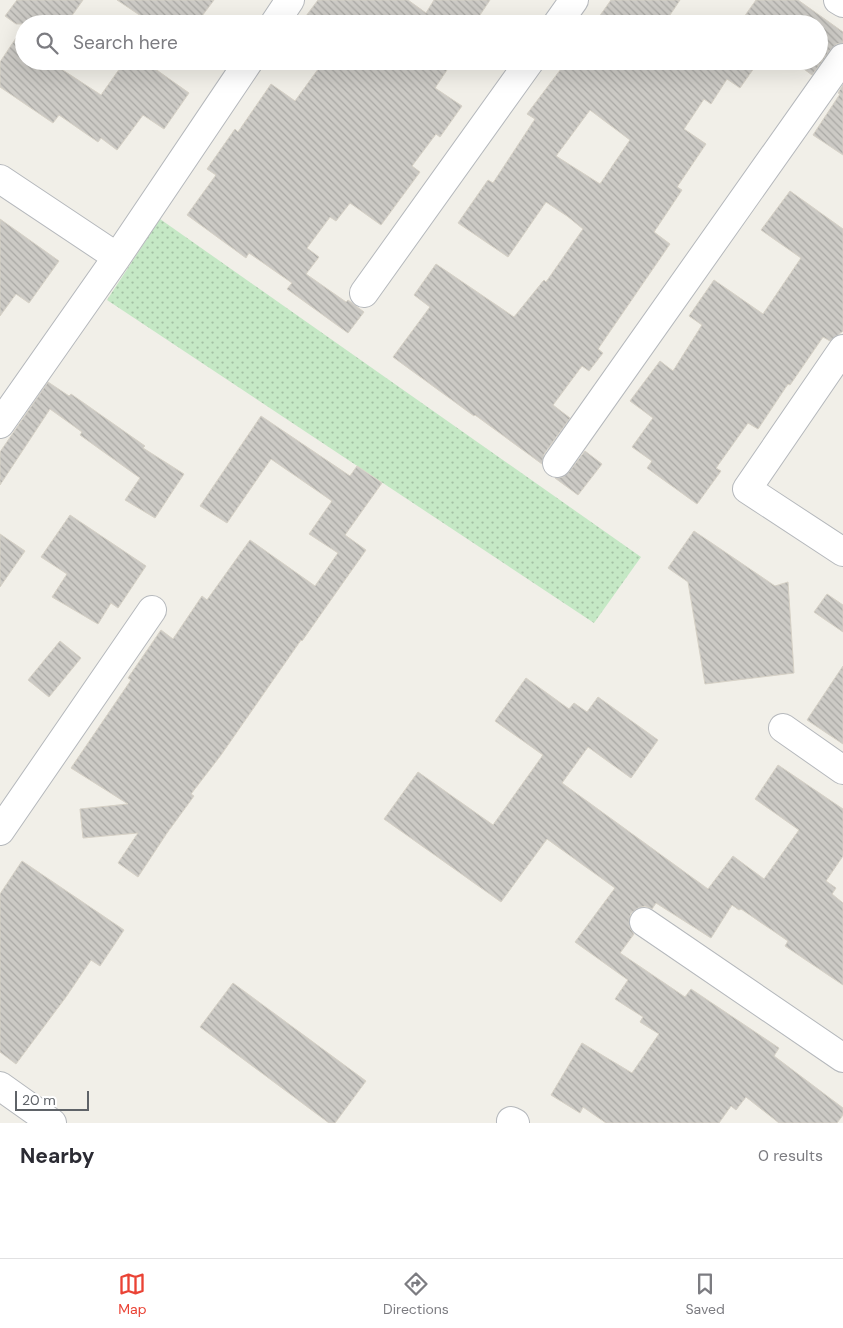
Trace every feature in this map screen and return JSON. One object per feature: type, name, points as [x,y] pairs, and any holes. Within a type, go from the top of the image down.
[{"type":"street","points":[[280,15],[290,0]]},
{"type":"street","points":[[563,15],[574,0]]},
{"type":"street","points":[[838,0],[843,3]]},
{"type":"street","points":[[557,463],[843,58]]},
{"type":"street","points":[[0,424],[117,257],[243,70]]},
{"type":"street","points":[[364,293],[524,70]]},
{"type":"street","points":[[0,179],[117,257]]},
{"type":"street","points":[[843,349],[747,489],[843,552]]},
{"type":"street","points":[[0,831],[152,610]]},
{"type":"street","points":[[783,728],[843,770]]},
{"type":"street","points":[[644,922],[843,1058]]},
{"type":"street","points":[[0,1086],[52,1123]]},
{"type":"green space","points":[[160,219],[641,557],[594,623],[107,300]]},
{"type":"building","points":[[17,0],[83,0],[72,15],[15,15],[15,23],[5,16]]},
{"type":"building","points":[[117,0],[214,0],[203,15],[140,15]]},
{"type":"building","points":[[318,0],[408,0],[426,13],[434,0],[490,0],[480,15],[307,15]]},
{"type":"building","points":[[611,0],[680,0],[670,15],[600,15]]},
{"type":"building","points":[[756,0],[798,0],[819,15],[745,15]]},
{"type":"building","points":[[828,21],[843,32],[843,43],[836,44],[828,53]]},
{"type":"building","points":[[15,40],[15,70],[63,70],[101,95],[119,70],[157,70],[189,93],[164,129],[143,115],[117,150],[101,138],[98,142],[59,115],[53,123],[0,87],[0,62]]},
{"type":"building","points":[[317,70],[447,70],[435,88],[462,106],[440,137],[436,134],[412,166],[420,172],[381,225],[350,203],[336,221],[330,217],[307,248],[319,257],[306,274],[364,312],[348,333],[287,289],[292,283],[249,253],[246,258],[187,215],[216,175],[207,169],[235,129],[238,132],[271,84],[295,101]]},
{"type":"building","points":[[560,70],[753,70],[740,88],[727,79],[711,104],[704,99],[684,129],[706,144],[677,187],[682,190],[654,232],[670,244],[598,349],[603,353],[589,371],[582,366],[553,405],[570,418],[544,454],[542,464],[393,357],[430,307],[414,295],[436,264],[514,317],[544,280],[546,282],[583,229],[546,202],[508,257],[458,223],[488,180],[493,183],[535,119],[527,114]],"holes":[[[590,110],[630,140],[600,184],[556,156]]]},
{"type":"building","points":[[805,70],[816,70],[812,75]]},
{"type":"building","points":[[843,85],[843,155],[813,135],[840,94],[838,93]]},
{"type":"building","points":[[790,191],[843,229],[843,331],[830,341],[823,337],[758,429],[748,423],[716,468],[721,471],[697,504],[647,468],[652,461],[632,447],[653,418],[630,401],[660,361],[673,371],[702,325],[689,316],[714,280],[763,314],[801,258],[761,230]]},
{"type":"building","points":[[0,219],[59,261],[29,303],[16,294],[0,316]]},
{"type":"building","points":[[48,382],[69,396],[71,394],[145,446],[143,448],[184,474],[155,518],[125,500],[140,478],[80,435],[82,432],[50,409],[0,485],[0,452]]},
{"type":"building","points":[[261,416],[350,476],[357,466],[382,483],[345,535],[366,550],[221,755],[191,794],[194,796],[138,877],[118,863],[138,833],[83,838],[80,809],[128,804],[71,768],[131,680],[128,678],[161,630],[173,639],[202,596],[207,600],[250,540],[315,586],[338,553],[309,534],[332,501],[271,459],[227,523],[200,506]]},
{"type":"building","points":[[585,451],[602,464],[578,495],[555,478],[563,477],[569,472]]},
{"type":"building","points":[[70,515],[146,566],[118,608],[111,603],[98,624],[52,597],[67,574],[41,557]]},
{"type":"building","points":[[694,531],[775,586],[788,582],[794,673],[705,684],[688,582],[668,568]]},
{"type":"building","points":[[0,534],[25,551],[0,587]]},
{"type":"building","points":[[827,594],[843,605],[843,632],[814,612]]},
{"type":"building","points":[[60,641],[81,658],[49,697],[28,680]]},
{"type":"building","points":[[843,666],[843,744],[807,720]]},
{"type":"building","points":[[526,678],[569,709],[574,703],[587,712],[598,697],[658,740],[631,778],[588,747],[562,783],[708,889],[733,856],[764,879],[799,830],[755,799],[778,765],[843,809],[843,856],[826,881],[836,888],[832,894],[843,903],[843,985],[785,946],[788,941],[741,909],[739,910],[732,905],[711,938],[656,903],[652,909],[645,906],[638,908],[631,913],[629,920],[630,928],[634,934],[620,953],[685,997],[691,989],[779,1048],[774,1056],[843,1108],[843,1115],[837,1123],[779,1123],[746,1097],[736,1110],[731,1106],[719,1123],[606,1123],[583,1107],[580,1113],[551,1095],[582,1043],[632,1073],[659,1034],[640,1022],[643,1017],[615,999],[628,980],[575,942],[615,888],[547,839],[501,902],[384,819],[418,772],[493,825],[543,755],[495,721]]},
{"type":"building","points":[[22,861],[124,930],[100,966],[91,960],[16,1064],[0,1052],[0,894]]},
{"type":"building","points":[[233,983],[366,1081],[335,1123],[329,1123],[200,1027]]}]
